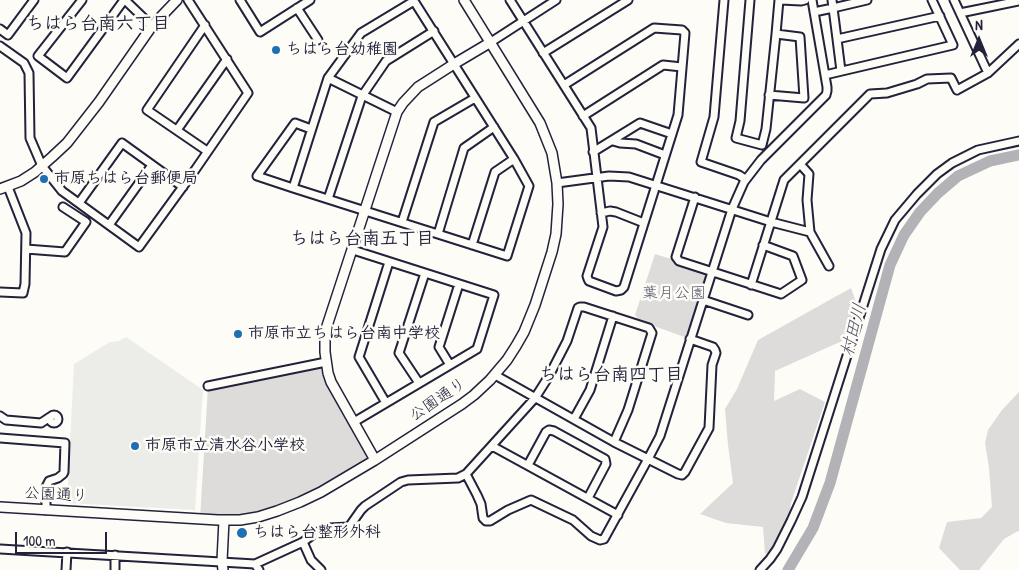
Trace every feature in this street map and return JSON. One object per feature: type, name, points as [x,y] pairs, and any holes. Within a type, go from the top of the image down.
[{"type":"street","points":[[0,29],[8,35],[34,0]]},
{"type":"street","points":[[82,0],[38,56],[67,78],[125,0],[152,26]]},
{"type":"street","points":[[0,292],[24,293],[25,284],[26,233],[4,188],[20,181],[42,166],[67,144],[152,26],[177,0]]},
{"type":"street","points":[[0,46],[24,63],[29,72],[30,138],[42,166],[62,191],[139,247],[248,93],[188,0]]},
{"type":"street","points":[[243,1],[260,32],[310,0]]},
{"type":"street","name":"公園通り","points":[[0,507],[224,520],[240,520],[278,512],[321,492],[375,460],[462,404],[494,375],[516,346],[535,305],[556,234],[557,183],[552,153],[540,123],[464,0]]},
{"type":"street","points":[[510,0],[591,128],[603,227],[588,279],[616,291],[621,290],[624,287],[678,115],[685,33],[682,30],[654,28],[564,85]]},
{"type":"street","points":[[375,460],[331,382],[324,352],[325,332],[397,112],[402,103],[418,87],[556,0]]},
{"type":"street","points":[[544,53],[628,0]]},
{"type":"street","points":[[724,0],[714,117],[702,162],[746,179]]},
{"type":"street","points":[[750,0],[740,121],[736,138],[762,145],[766,129],[780,0],[801,2],[805,0]]},
{"type":"street","points":[[466,474],[478,495],[483,518],[486,521],[490,521],[508,510],[531,500],[573,520],[591,536],[600,540],[604,539],[607,535],[660,436],[738,194],[746,179],[761,160],[826,95],[825,75],[812,0]]},
{"type":"street","points":[[814,12],[832,4],[867,0]]},
{"type":"street","points":[[825,75],[953,45],[932,0]]},
{"type":"street","points":[[954,0],[988,73]]},
{"type":"street","points":[[293,188],[312,129],[328,78],[361,33],[414,1],[514,159],[529,186],[507,256],[293,188],[258,176],[295,123],[312,129]]},
{"type":"street","points":[[960,13],[1019,2]]},
{"type":"street","points":[[832,4],[842,71]]},
{"type":"street","points":[[297,8],[318,40]]},
{"type":"street","points":[[837,39],[940,16]]},
{"type":"street","points":[[205,25],[147,110],[207,151]]},
{"type":"street","points":[[328,199],[362,96],[386,61],[434,32]]},
{"type":"street","points":[[770,95],[804,98],[800,36],[776,34]]},
{"type":"street","points":[[751,285],[784,180],[870,94],[886,93],[917,84],[927,79],[951,78],[957,90],[988,73],[1019,44]]},
{"type":"street","points":[[177,130],[227,59]]},
{"type":"street","points":[[583,116],[663,65],[682,67]]},
{"type":"street","points":[[328,78],[397,112]]},
{"type":"street","points":[[402,222],[434,122],[475,98]]},
{"type":"street","points":[[594,152],[640,123],[672,134]]},
{"type":"street","points":[[438,234],[464,148],[494,128]]},
{"type":"street","points":[[613,141],[636,144],[665,155]]},
{"type":"street","points":[[760,570],[777,549],[802,497],[881,249],[895,220],[917,194],[937,174],[952,163],[978,150],[1019,141]]},
{"type":"street","points":[[79,203],[122,143],[182,187]]},
{"type":"street","points":[[472,245],[495,172],[514,159]]},
{"type":"street","points":[[800,164],[809,174],[807,200],[810,232],[829,266]]},
{"type":"street","points":[[109,225],[152,165]]},
{"type":"street","points":[[557,183],[609,176],[629,176],[771,222],[810,232]]},
{"type":"street","points":[[695,197],[676,257],[679,261],[781,294],[802,280],[793,256],[764,245]]},
{"type":"street","points":[[26,249],[64,252],[86,222],[63,207]]},
{"type":"street","points":[[601,213],[616,212],[644,223]]},
{"type":"street","points":[[353,250],[494,295],[477,349],[354,422]]},
{"type":"street","points":[[386,403],[359,356],[389,262]]},
{"type":"street","points":[[419,383],[399,353],[425,273]]},
{"type":"street","points":[[450,365],[439,347],[459,284]]},
{"type":"street","points":[[703,300],[748,314]]},
{"type":"street","points":[[0,549],[115,555],[222,566],[257,567],[303,542],[315,533],[329,528],[349,527],[365,506],[401,482],[408,480],[458,478],[466,474],[536,398],[567,341],[578,308],[584,307],[649,328],[652,333],[628,410],[614,442]]},
{"type":"street","points":[[574,419],[590,390],[613,316]]},
{"type":"street","points":[[494,375],[614,442],[682,475],[686,472],[709,428],[712,365],[715,350],[713,347],[690,339]]},
{"type":"street","points":[[208,386],[326,362]]},
{"type":"street","points":[[0,416],[6,420],[42,423],[50,417]]},
{"type":"street","points":[[528,465],[546,432],[549,430],[605,459],[606,464],[588,498]]},
{"type":"street","points":[[0,438],[65,443],[64,472],[58,478],[48,481],[46,487],[46,510]]},
{"type":"street","points":[[492,446],[618,515]]},
{"type":"street","points":[[222,566],[224,520]]},
{"type":"street","points":[[303,542],[311,560],[321,570]]},
{"type":"street","points":[[66,570],[68,552]]},
{"type":"street","points":[[115,555],[115,570]]},
{"type":"shaded area","name":"市原市立清水谷小学校","points":[[126,337],[203,390],[195,510],[67,503],[74,364],[110,342],[119,341]]},
{"type":"green space","name":"葉月公園","points":[[655,254],[713,272],[690,339],[640,321],[635,315]]},
{"type":"green space","points":[[851,288],[857,305],[842,341],[775,371],[774,401],[800,389],[825,402],[791,503],[787,540],[765,554],[763,527],[726,523],[700,514],[733,483],[725,409],[737,389],[758,340]]},
{"type":"green space","points":[[326,362],[375,460],[321,492],[258,517],[200,519],[208,386]]},
{"type":"green space","points":[[1019,392],[1019,532],[1004,539],[979,570],[960,570],[939,548],[947,522],[981,518],[992,507],[985,443],[988,430],[1002,410]]},
{"type":"waterway","name":"村田川","points":[[788,570],[813,528],[830,483],[890,265],[904,235],[920,212],[958,176],[990,161],[1019,155]]},
{"type":"place","name":"ちはら台幼稚園","points":[[276,50]]},
{"type":"place","name":"市原ちはら台郵便局","points":[[44,179]]},
{"type":"place","name":"市原市立ちはら台南中学校","points":[[238,334]]},
{"type":"place","name":"市原市立清水谷小学校","points":[[135,446]]},
{"type":"place","name":"ちはら台整形外科","points":[[242,533]]},
{"type":"district","name":"ちはら台南六丁目","points":[[98,24]]},
{"type":"district","name":"ちはら台南五丁目","points":[[362,239]]},
{"type":"district","name":"ちはら台南四丁目","points":[[611,375]]}]
